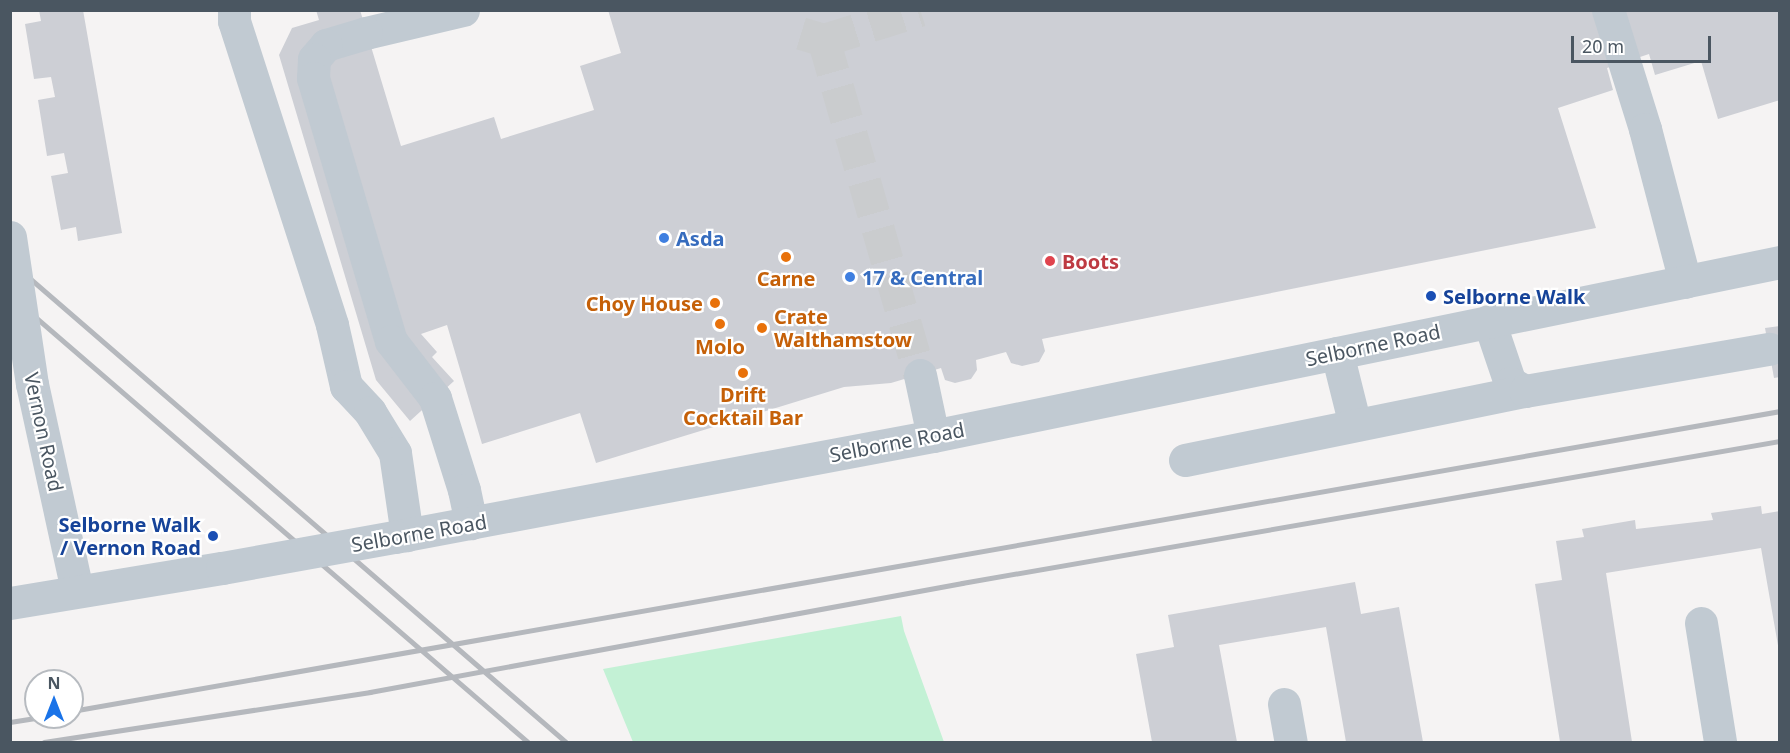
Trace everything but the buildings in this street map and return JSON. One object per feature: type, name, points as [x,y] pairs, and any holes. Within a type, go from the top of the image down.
[{"type":"street","points":[[234,10],[234,21],[332,325],[346,386],[370,412],[395,453],[401,536]]},
{"type":"street","points":[[463,10],[326,45],[314,59],[313,78],[391,341],[435,398],[464,490],[471,523]]},
{"type":"street","points":[[1608,10],[1645,129],[1684,282]]},
{"type":"street","name":"Vernon Road","points":[[10,237],[32,384],[78,591]]},
{"type":"street","name":"Selborne Road","points":[[10,603],[401,536],[933,436],[1779,262]]},
{"type":"street","points":[[1489,321],[1510,384],[1525,391]]},
{"type":"street","points":[[1185,460],[1525,391],[1769,348]]},
{"type":"street","points":[[1337,353],[1355,425]]},
{"type":"street","points":[[920,375],[933,436]]},
{"type":"street","points":[[1701,623],[1720,742]]},
{"type":"street","points":[[1284,705],[1291,742]]},
{"type":"green space","points":[[901,616],[904,631],[944,742],[633,742],[603,669]]},
{"type":"tunnel","points":[[801,33],[824,40],[920,10]]},
{"type":"tunnel","points":[[824,40],[920,375]]},
{"type":"railway","points":[[10,261],[566,742]]},
{"type":"railway","points":[[10,295],[528,742]]},
{"type":"railway","points":[[84,709],[1780,411]]},
{"type":"railway","points":[[44,742],[370,692],[962,583],[1780,441]]},
{"type":"railway","points":[[10,722],[24,720]]},
{"type":"place","name":"Asda","points":[[664,238]]},
{"type":"place","name":"Carne","points":[[786,257]]},
{"type":"place","name":"Boots","points":[[1050,261]]},
{"type":"place","name":"17 & Central","points":[[850,277]]},
{"type":"place","name":"Selborne Walk","points":[[1431,296]]},
{"type":"place","name":"Choy House","points":[[715,303]]},
{"type":"place","name":"Molo","points":[[720,324]]},
{"type":"place","name":"Crate Walthamstow","points":[[762,328]]},
{"type":"place","name":"Drift Cocktail Bar","points":[[743,373]]},
{"type":"place","name":"Selborne Walk / Vernon Road","points":[[213,536]]}]
